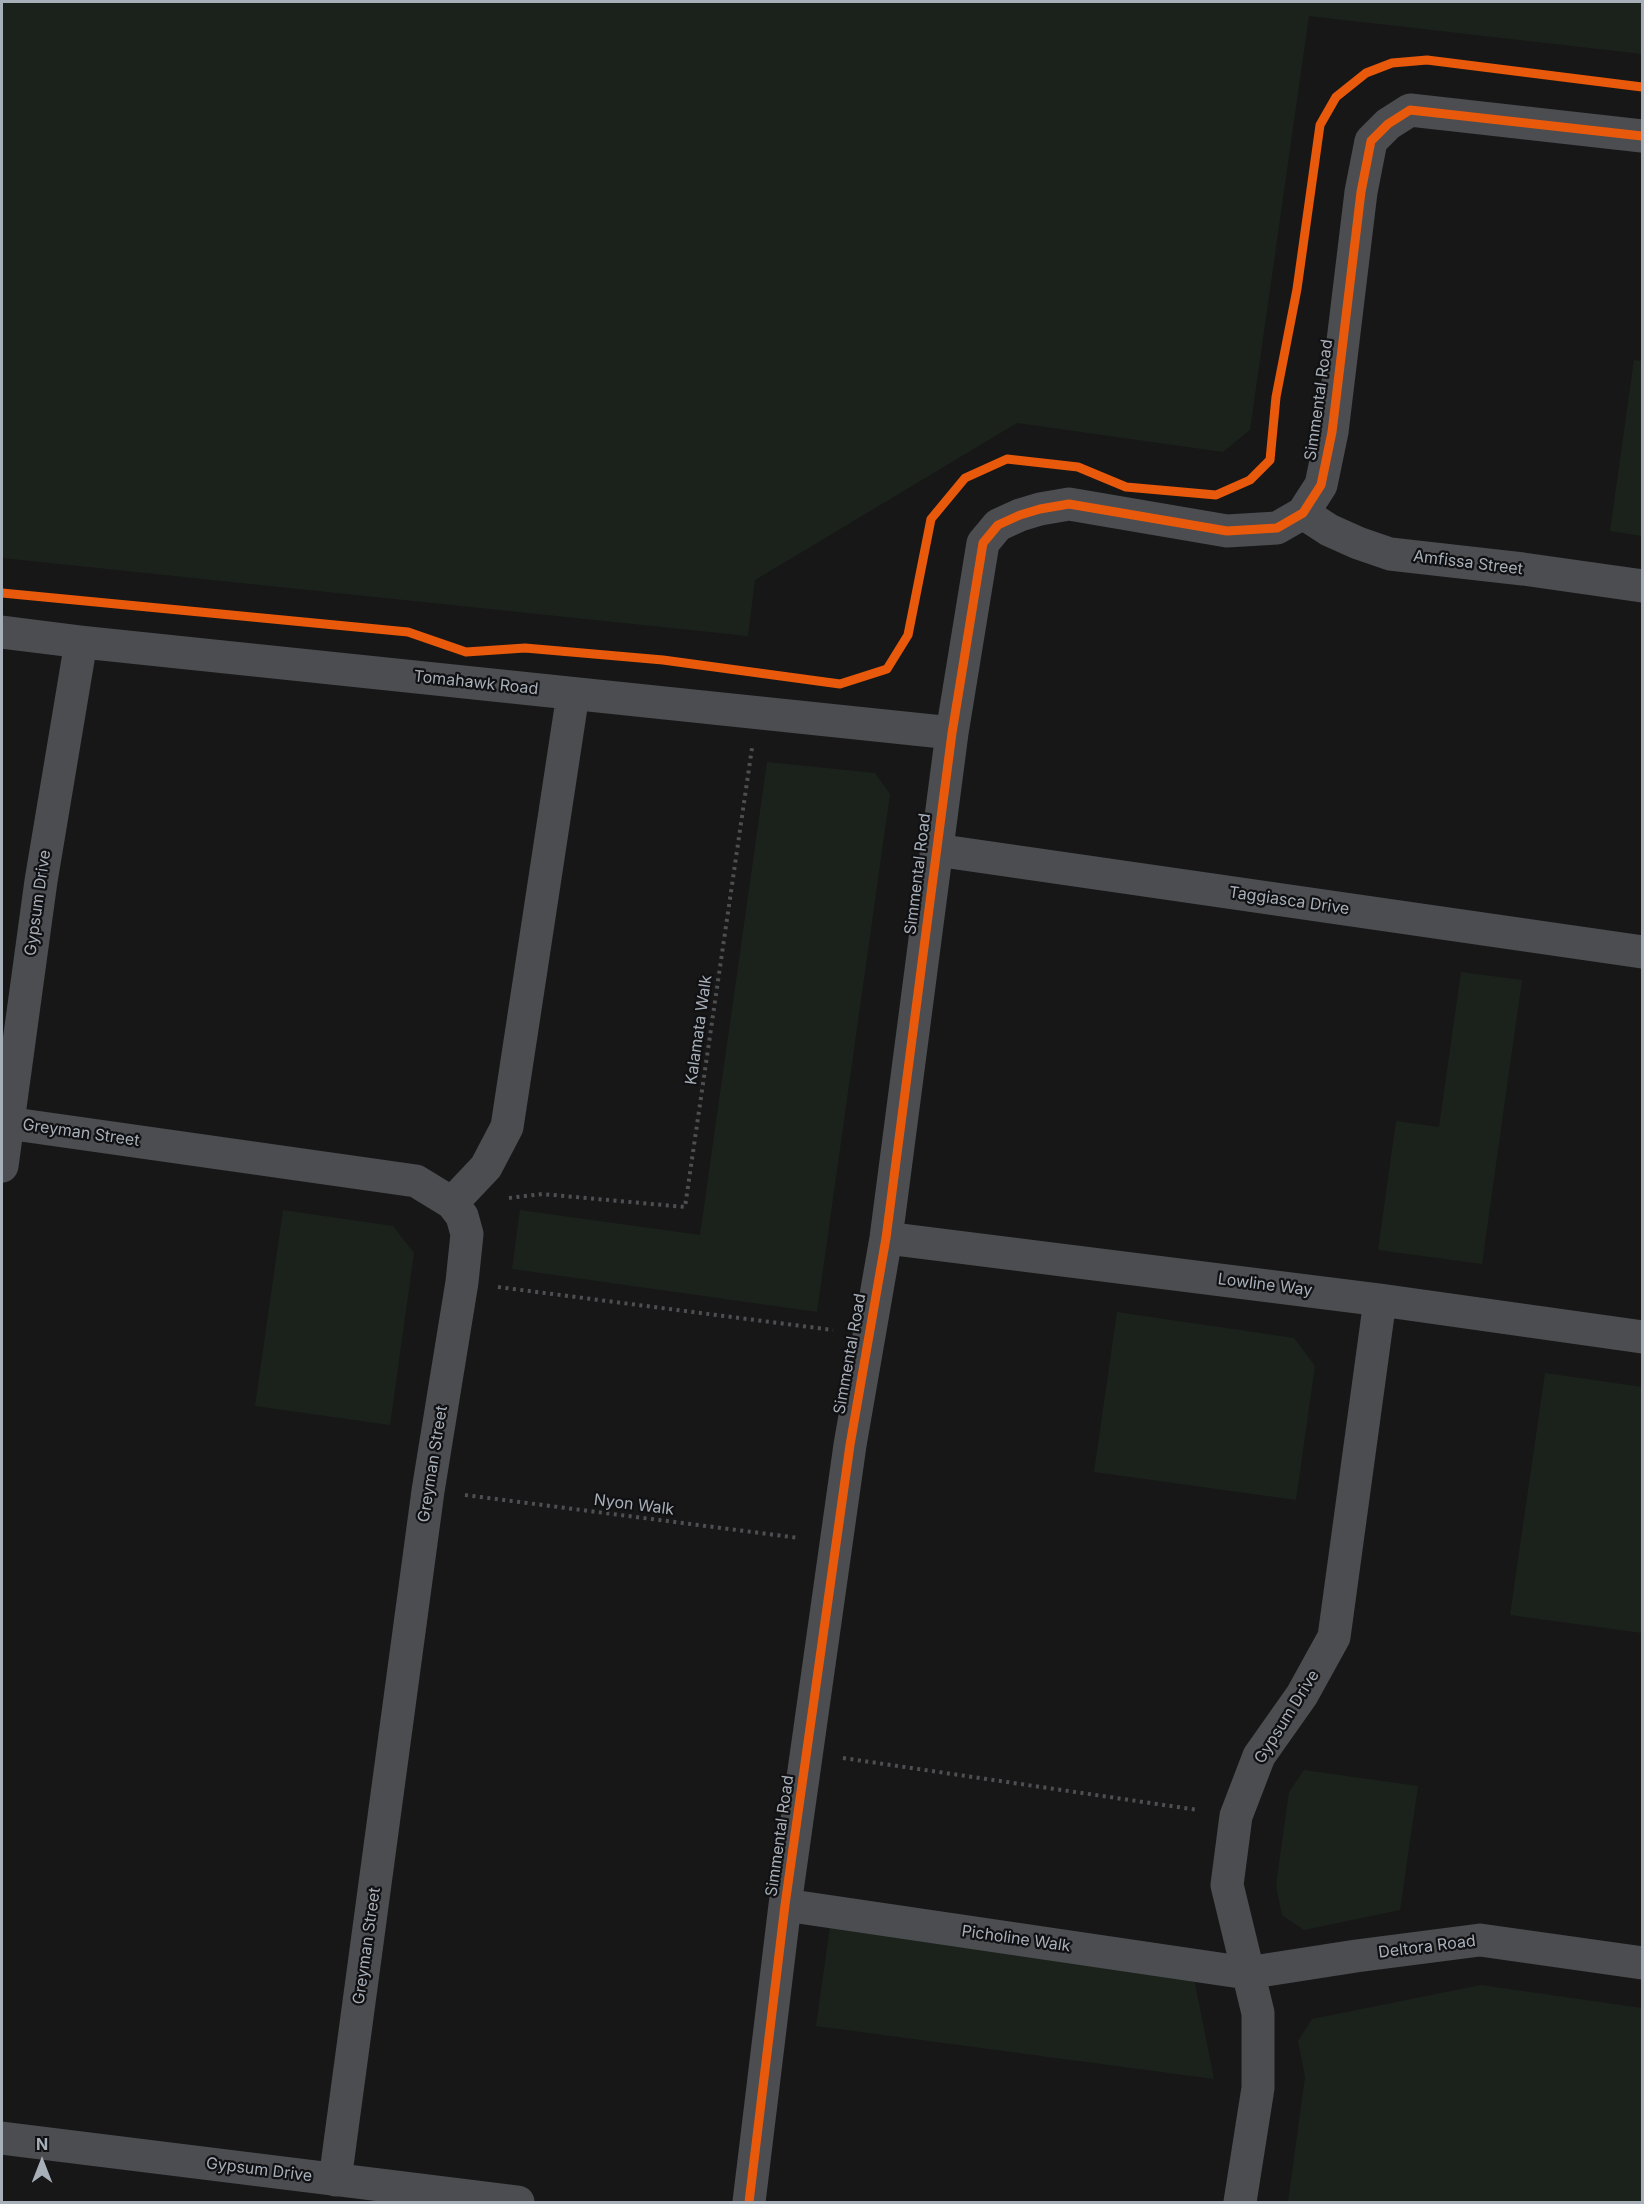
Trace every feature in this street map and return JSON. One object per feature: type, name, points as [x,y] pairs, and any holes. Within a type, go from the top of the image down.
[{"type":"street","name":"Simmental Road","points":[[749,2202],[785,1905],[836,1543],[868,1335],[886,1238],[952,733],[983,543],[998,525],[1020,515],[1040,508],[1069,504],[1227,531],[1277,528],[1303,513],[1321,484],[1332,432],[1361,192],[1371,141],[1388,124],[1410,110],[1642,136]]},
{"type":"street","name":"Amfissa Street","points":[[1303,513],[1329,530],[1390,554],[1523,569],[1642,586]]},
{"type":"street","name":"Tomahawk Road","points":[[2,632],[952,733]]},
{"type":"street","name":"Gypsum Drive","points":[[2,1166],[41,881],[81,642]]},
{"type":"street","points":[[452,1203],[486,1167],[507,1127],[573,694]]},
{"type":"street","name":"Taggiasca Drive","points":[[936,850],[1642,952]]},
{"type":"street","name":"Greyman Street","points":[[7,1123],[416,1182],[452,1203],[462,1216],[467,1234],[462,1282],[428,1491],[335,2180]]},
{"type":"street","name":"Lowline Way","points":[[886,1238],[1380,1300],[1642,1336]]},
{"type":"street","name":"Gypsum Drive","points":[[1240,2202],[1258,2088],[1258,2013],[1227,1885],[1236,1816],[1259,1756],[1302,1695],[1334,1637],[1380,1300]]},
{"type":"street","name":"Picholine Walk","points":[[785,1905],[1247,1973]]},
{"type":"street","name":"Deltora Road","points":[[1247,1973],[1480,1940],[1642,1963]]},
{"type":"street","name":"Gypsum Drive","points":[[2,2138],[518,2202]]},
{"type":"path","points":[[462,1282],[868,1335]]},
{"type":"path","points":[[807,1753],[1236,1816]]},
{"type":"shaded area","points":[[2,2],[1642,2],[1642,54],[1309,16],[1250,430],[1223,452],[1017,423],[755,580],[748,636],[2,558]]},
{"type":"shaded area","points":[[1634,360],[1642,361],[1642,536],[1610,531]]},
{"type":"shaded area","points":[[767,762],[875,773],[890,794],[817,1312],[512,1269],[520,1210],[700,1235]]},
{"type":"shaded area","points":[[1461,972],[1522,980],[1482,1264],[1378,1250],[1396,1121],[1439,1127]]},
{"type":"shaded area","points":[[283,1210],[393,1226],[414,1253],[390,1425],[255,1406]]},
{"type":"shaded area","points":[[1117,1312],[1294,1338],[1315,1366],[1296,1500],[1094,1472]]},
{"type":"shaded area","points":[[1545,1373],[1642,1387],[1642,1633],[1510,1615]]},
{"type":"shaded area","points":[[1304,1770],[1418,1786],[1400,1910],[1304,1930],[1282,1915],[1276,1885],[1289,1792]]},
{"type":"shaded area","points":[[830,1927],[1194,1978],[1214,2079],[816,2026]]},
{"type":"shaded area","points":[[1481,1985],[1642,2008],[1642,2202],[1288,2202],[1305,2077],[1298,2041],[1312,2019]]},
{"type":"cycle path","points":[[2,593],[408,632],[466,652],[525,648],[663,660],[840,684],[887,669],[908,635],[931,519],[965,478],[1007,459],[1078,467],[1126,487],[1216,495],[1250,480],[1270,460],[1276,397],[1297,289],[1320,125],[1336,97],[1366,73],[1392,63],[1427,60],[1642,87]]},
{"type":"cycle path","points":[[749,2202],[785,1905],[850,1445],[886,1238],[952,733],[983,543],[998,525],[1020,515],[1069,504],[1227,531],[1277,528],[1303,513],[1321,485],[1332,432],[1361,192],[1371,141],[1388,124],[1410,110],[1642,136]]}]
